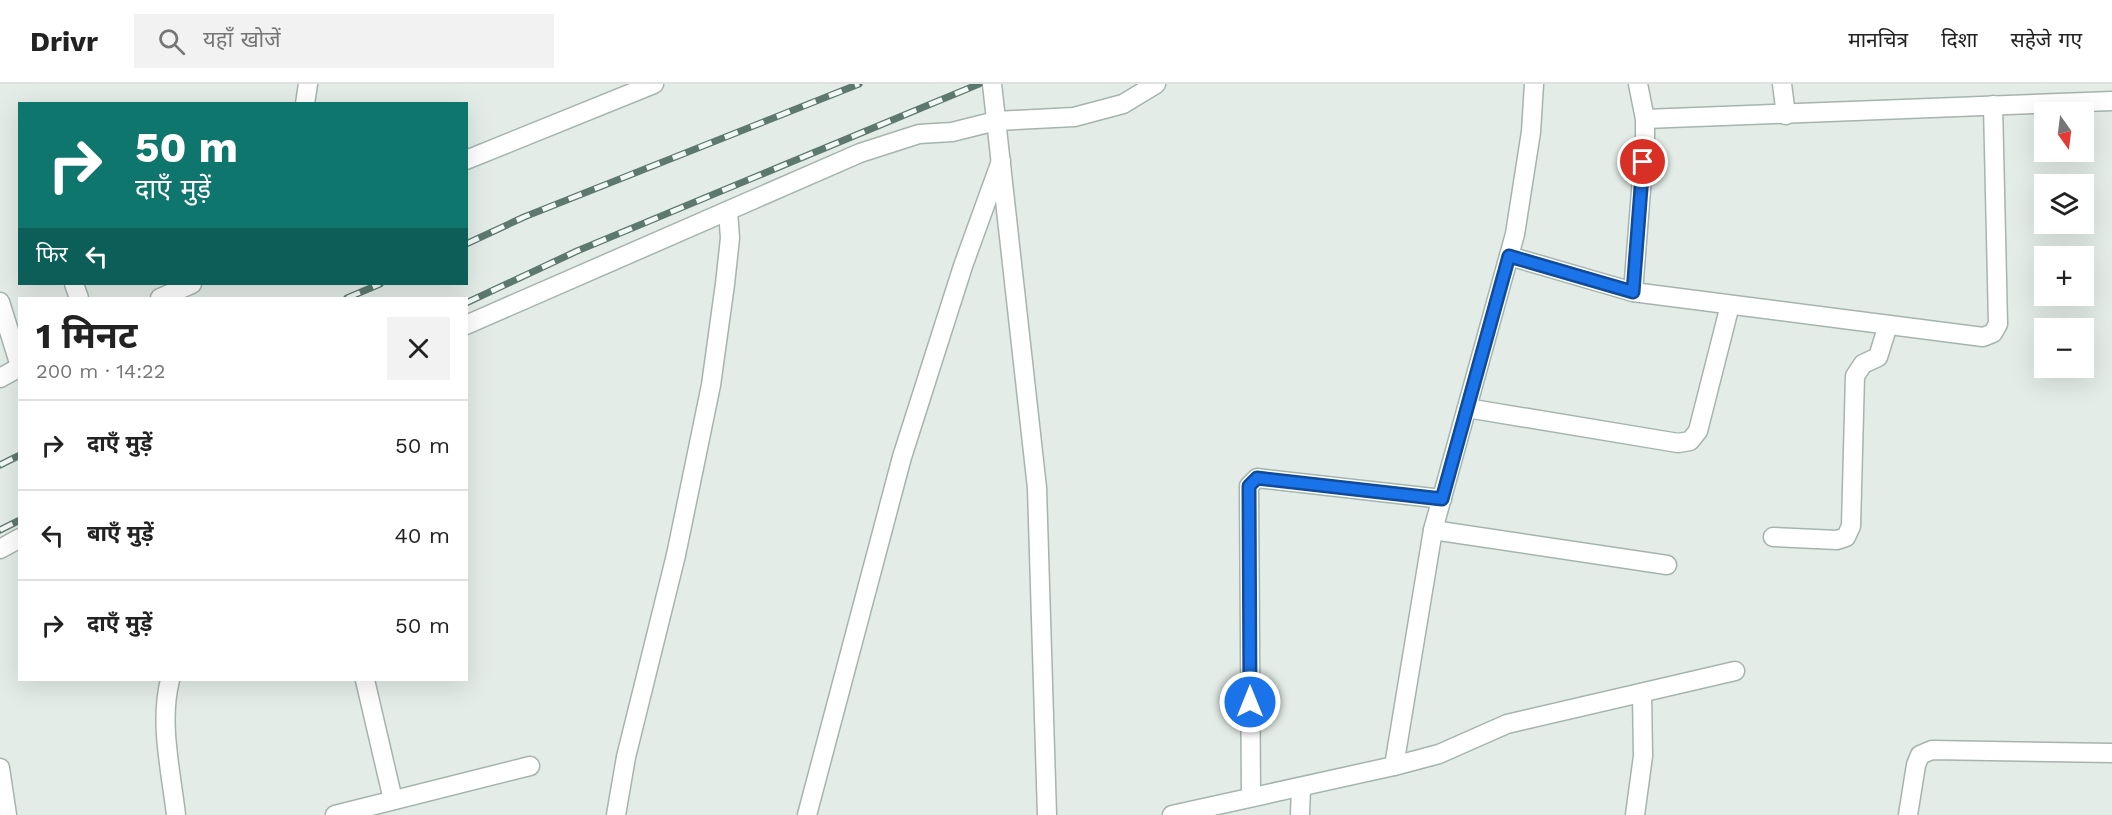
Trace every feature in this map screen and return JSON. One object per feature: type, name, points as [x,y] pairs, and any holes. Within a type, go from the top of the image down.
[{"type":"street","points":[[305,102],[308,84]]},
{"type":"street","points":[[468,158],[654,84]]},
{"type":"street","points":[[992,84],[1037,488],[1047,815]]},
{"type":"street","points":[[468,324],[860,153],[919,134],[952,132],[996,121],[1074,117],[1123,105],[1156,84]]},
{"type":"street","points":[[1394,766],[1433,530],[1509,256],[1532,132],[1534,84]]},
{"type":"street","points":[[1633,292],[1645,119],[1638,84]]},
{"type":"street","points":[[1782,84],[1786,115]]},
{"type":"street","points":[[1645,119],[2112,101]]},
{"type":"street","points":[[1509,256],[1633,292],[1983,337],[1993,333],[1998,324],[1993,105]]},
{"type":"street","points":[[807,815],[902,457],[963,266],[1001,161]]},
{"type":"street","points":[[616,815],[626,757],[676,555],[711,385],[730,238],[728,211]]},
{"type":"street","points":[[162,297],[190,285]]},
{"type":"street","points":[[0,302],[18,360]]},
{"type":"street","points":[[1467,408],[1678,443],[1690,441],[1698,431],[1731,305]]},
{"type":"street","points":[[1773,537],[1837,540],[1846,537],[1851,526],[1855,376],[1863,364],[1878,357],[1888,325]]},
{"type":"street","points":[[0,378],[18,367]]},
{"type":"street","points":[[1251,797],[1249,486],[1251,482],[1257,478],[1442,499]]},
{"type":"street","points":[[1433,530],[1667,565]]},
{"type":"street","points":[[0,549],[18,539]]},
{"type":"street","points":[[1172,815],[1394,766],[1439,754],[1508,724],[1735,671]]},
{"type":"street","points":[[170,681],[166,696],[166,729],[177,815]]},
{"type":"street","points":[[365,681],[393,800]]},
{"type":"street","points":[[1635,815],[1643,756],[1642,694]]},
{"type":"street","points":[[1908,815],[1916,765],[1920,755],[1932,750],[2112,753]]},
{"type":"street","points":[[335,815],[530,766]]},
{"type":"street","points":[[0,768],[7,815]]},
{"type":"street","points":[[1300,815],[1301,786]]},
{"type":"railway","points":[[468,243],[524,217],[859,84]]},
{"type":"railway","points":[[468,302],[577,251],[979,84]]},
{"type":"railway","points":[[349,297],[378,285]]},
{"type":"railway","points":[[0,465],[18,456]]},
{"type":"railway","points":[[0,530],[18,521]]},
{"type":"route","points":[[1250,702],[1249,486],[1251,482],[1257,478],[1442,499],[1509,256],[1633,292],[1643,162]]}]
